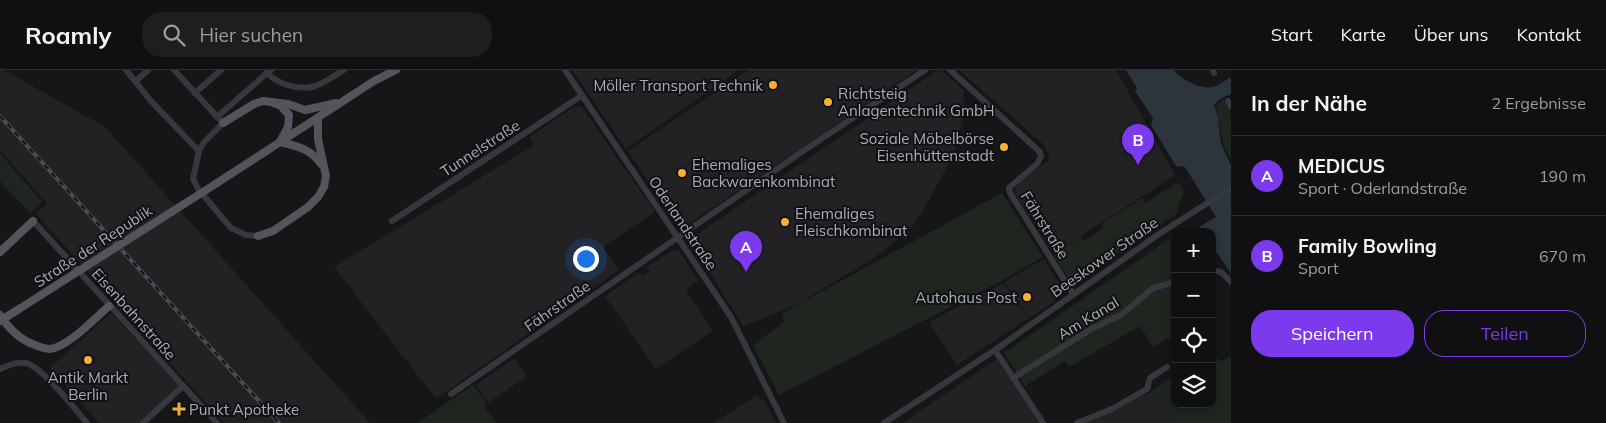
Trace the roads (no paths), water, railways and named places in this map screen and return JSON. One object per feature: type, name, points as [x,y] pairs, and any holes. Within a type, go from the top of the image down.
[{"type":"main road","name":"Straße der Republik","points":[[374,81],[384,70]]},
{"type":"main road","name":"Straße der Republik","points":[[1,319],[217,183],[342,101],[396,70]]},
{"type":"main road","points":[[223,124],[254,104],[263,101],[270,100],[304,110],[320,108],[342,101]]},
{"type":"main road","points":[[270,100],[281,106],[288,116],[288,126],[280,142],[308,151],[316,156],[324,168]]},
{"type":"main road","points":[[258,236],[273,231],[308,207],[318,197],[324,187],[326,176],[318,140],[318,118]]},
{"type":"main road","points":[[0,252],[33,220]]},
{"type":"main road","points":[[1,319],[22,339],[38,347],[48,349],[59,347],[109,306]]},
{"type":"street","points":[[126,70],[150,100],[199,151]]},
{"type":"street","points":[[136,81],[148,70]]},
{"type":"street","points":[[174,70],[223,124],[204,142],[199,151],[193,179],[198,189],[231,228],[246,235],[258,236]]},
{"type":"street","points":[[196,93],[221,70]]},
{"type":"street","points":[[217,117],[269,72],[274,80],[298,87],[313,87],[344,70]]},
{"type":"street","name":"Oderlandstraße","points":[[565,70],[731,317],[784,423]]},
{"type":"street","name":"Fährstraße","points":[[451,394],[677,237],[925,70]]},
{"type":"street","name":"Fährstraße","points":[[950,70],[1040,152],[1041,156],[1037,164],[1009,188],[1010,193],[1073,294]]},
{"type":"street","name":"Tunnelstraße","points":[[392,220],[581,96]]},
{"type":"street","name":"Beeskower Straße","points":[[884,423],[995,350],[1159,234],[1231,188]]},
{"type":"street","name":"Eisenbahnstraße","points":[[33,220],[217,423]]},
{"type":"street","points":[[1216,271],[1221,272],[1231,282]]},
{"type":"street","name":"Am Kanal","points":[[1013,378],[1094,328],[1121,315],[1153,288],[1171,283]]},
{"type":"street","points":[[995,350],[1043,423]]},
{"type":"street","points":[[0,369],[14,363],[28,364],[42,373],[87,423]]},
{"type":"street","points":[[1077,423],[1112,408],[1147,389],[1150,378],[1167,367]]},
{"type":"street","points":[[143,423],[183,386]]},
{"type":"railway","points":[[0,116],[279,423]]},
{"type":"place","name":"Möller Transport Technik","points":[[773,85]]},
{"type":"place","name":"Richtsteig Anlagentechnik GmbH","points":[[828,102]]},
{"type":"place","name":"Soziale Möbelbörse Eisenhüttenstadt","points":[[1004,147]]},
{"type":"place","name":"Family Bowling","points":[[1138,165]]},
{"type":"place","name":"Ehemaliges Backwarenkombinat","points":[[682,173]]},
{"type":"place","name":"Ehemaliges Fleischkombinat","points":[[785,222]]},
{"type":"place","name":"MEDICUS","points":[[746,272]]},
{"type":"place","name":"Autohaus Post","points":[[1027,297]]},
{"type":"place","name":"Antik Markt Berlin","points":[[88,360]]},
{"type":"place","name":"Punkt Apotheke","points":[[179,409]]}]
